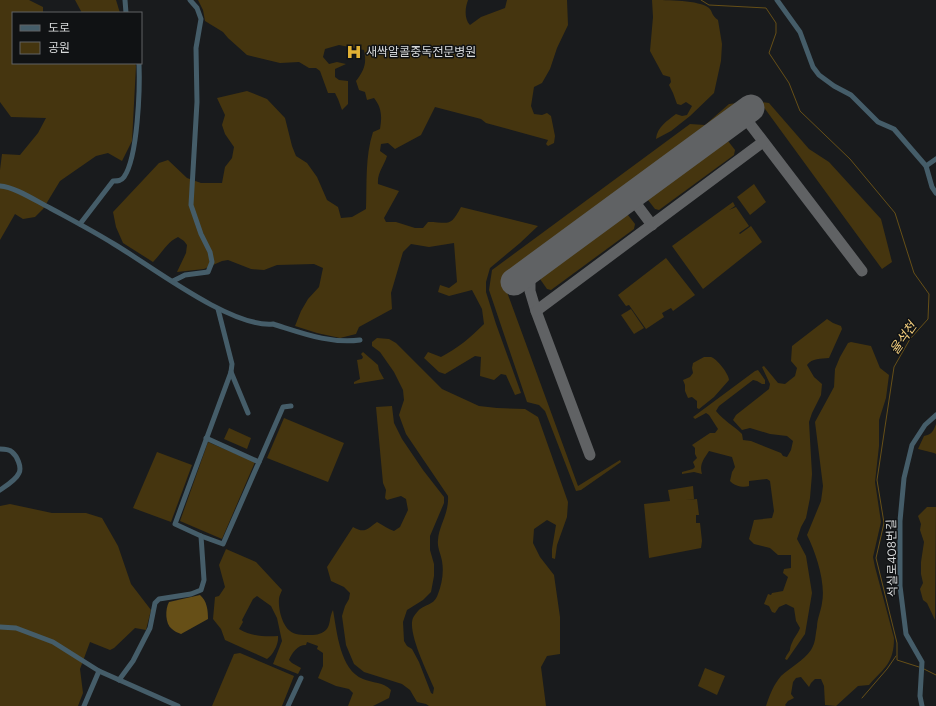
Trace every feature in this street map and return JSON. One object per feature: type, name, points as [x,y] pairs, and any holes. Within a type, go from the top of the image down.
[{"type":"street","points":[[125,0],[126,12]]},
{"type":"street","points":[[173,281],[185,275],[208,272],[212,262],[210,252],[201,234],[191,205],[197,102],[196,48],[202,19],[197,8],[190,0]]},
{"type":"street","points":[[777,0],[800,32],[813,67],[819,75],[834,86],[851,95],[878,122],[894,129],[926,166],[932,187],[936,193]]},
{"type":"street","points":[[80,224],[113,181],[120,181],[124,177],[128,167],[135,141],[140,83],[139,64]]},
{"type":"street","points":[[926,166],[936,159]]},
{"type":"street","points":[[0,186],[5,186],[25,195],[80,224],[218,309],[251,322],[268,325],[273,324],[324,339],[344,342],[360,340]]},
{"type":"street","points":[[218,309],[232,364],[175,524],[223,544],[283,407],[291,406]]},
{"type":"street","points":[[230,372],[248,414]]},
{"type":"street","name":"석실로408번길","points":[[922,706],[920,696],[922,662],[906,634],[900,586],[900,521],[904,478],[912,445],[925,425],[936,415]]},
{"type":"street","points":[[206,438],[259,462]]},
{"type":"street","points":[[0,449],[13,452],[18,460],[20,470],[19,474],[0,490]]},
{"type":"street","points":[[119,680],[133,661],[150,628],[155,603],[160,599],[191,594],[201,590],[204,580],[201,536]]},
{"type":"street","points":[[0,627],[16,628],[53,642],[99,670],[178,706]]},
{"type":"street","points":[[84,706],[99,670]]},
{"type":"street","points":[[288,706],[301,678]]},
{"type":"green space","points":[[0,0],[29,0],[43,7],[43,12],[12,12],[12,64],[135,64],[136,66],[132,141],[122,161],[108,153],[96,156],[60,181],[43,209],[35,217],[23,219],[15,214],[0,240],[0,170],[2,154],[20,155],[38,133],[46,118],[11,117],[0,102]]},
{"type":"green space","points":[[75,0],[116,0],[120,12],[81,12]]},
{"type":"green space","points":[[198,0],[468,0],[466,13],[468,23],[470,25],[481,17],[505,8],[507,0],[567,0],[568,25],[557,48],[550,69],[542,83],[534,87],[531,106],[534,114],[542,115],[547,113],[551,116],[555,136],[554,143],[548,146],[546,144],[548,140],[486,123],[481,119],[435,107],[421,135],[395,149],[388,143],[381,144],[380,151],[387,156],[380,173],[378,184],[399,191],[384,218],[386,222],[396,222],[415,228],[423,228],[428,222],[445,223],[451,221],[461,207],[538,226],[490,268],[486,282],[486,292],[496,324],[521,393],[515,395],[506,375],[501,374],[494,380],[480,376],[481,357],[475,356],[445,374],[439,372],[424,358],[428,352],[441,357],[447,354],[474,334],[484,324],[482,309],[472,290],[449,296],[438,292],[440,285],[449,288],[457,282],[454,243],[429,247],[411,244],[403,252],[391,293],[392,309],[359,327],[356,334],[340,338],[295,326],[308,299],[319,287],[323,268],[314,264],[277,265],[264,270],[251,269],[228,260],[204,269],[177,272],[186,253],[187,245],[178,237],[168,245],[153,262],[123,243],[116,227],[113,212],[159,163],[168,160],[187,178],[201,183],[222,183],[225,167],[232,158],[234,147],[225,134],[222,125],[225,115],[217,98],[247,91],[267,99],[285,118],[296,156],[307,163],[317,177],[327,200],[338,207],[341,218],[352,217],[366,209],[367,170],[370,141],[373,132],[380,129],[381,117],[377,102],[374,98],[367,100],[365,92],[359,90],[356,81],[364,67],[364,50],[339,45],[325,49],[323,57],[329,64],[337,62],[346,64],[335,69],[335,77],[339,80],[348,81],[348,104],[342,110],[335,93],[328,93],[320,71],[316,68],[309,68],[299,62],[280,63],[247,55],[223,32],[205,21],[203,10]]},
{"type":"green space","points":[[652,0],[691,2],[704,5],[709,8],[714,17],[718,20],[722,44],[721,61],[714,93],[690,116],[671,131],[656,139],[658,131],[666,122],[676,114],[682,116],[687,115],[692,106],[686,102],[681,105],[677,104],[669,85],[671,82],[670,77],[663,75],[650,51],[653,17]]},
{"type":"green space","points":[[756,101],[769,103],[809,149],[829,162],[881,219],[892,262],[882,269],[760,102],[741,105],[503,281],[578,486],[620,460],[621,462],[581,490],[576,491],[545,411],[539,405],[527,402],[489,290],[492,270],[690,124],[705,125],[729,104]]},
{"type":"green space","points":[[723,141],[728,141],[735,150],[734,155],[659,210],[655,209],[648,200],[649,196]]},
{"type":"green space","points":[[754,184],[766,202],[750,215],[737,197]]},
{"type":"green space","points":[[733,202],[735,206],[729,210],[736,207],[749,226],[739,233],[740,234],[751,226],[762,242],[703,289],[672,246]]},
{"type":"green space","points":[[624,214],[628,215],[635,224],[634,229],[551,290],[547,289],[540,279],[541,275]]},
{"type":"green space","points":[[666,258],[695,295],[673,311],[671,308],[662,313],[664,317],[646,329],[629,305],[626,306],[618,295]]},
{"type":"green space","points":[[631,309],[644,328],[634,334],[621,315]]},
{"type":"green space","points":[[827,319],[841,326],[842,329],[829,358],[814,360],[807,365],[814,377],[822,384],[821,395],[809,422],[812,474],[810,498],[806,518],[797,539],[806,556],[812,593],[805,634],[787,660],[785,658],[800,628],[796,621],[794,608],[786,604],[779,607],[775,613],[772,612],[769,606],[764,604],[768,594],[771,595],[772,593],[783,591],[788,577],[783,573],[784,569],[791,568],[791,555],[778,555],[770,548],[754,544],[749,539],[754,520],[772,518],[774,511],[770,481],[767,479],[749,481],[749,486],[747,487],[734,484],[730,481],[735,467],[732,457],[709,451],[702,464],[702,474],[694,472],[682,474],[682,472],[695,467],[693,462],[697,458],[695,448],[692,445],[710,433],[715,433],[718,429],[706,413],[695,419],[693,417],[758,370],[765,380],[765,384],[753,380],[719,406],[716,411],[722,418],[742,434],[743,440],[751,441],[781,453],[783,456],[787,457],[791,450],[793,441],[787,436],[770,434],[750,428],[742,430],[733,420],[736,415],[769,389],[770,384],[762,367],[764,366],[778,383],[785,384],[795,376],[797,368],[791,361],[792,346]]},
{"type":"green space","points":[[377,338],[389,339],[396,343],[442,389],[479,406],[525,409],[538,417],[568,502],[567,517],[557,545],[555,559],[552,558],[552,549],[556,525],[547,520],[534,529],[533,543],[540,557],[554,575],[560,617],[560,654],[547,656],[541,667],[546,706],[429,706],[417,702],[410,690],[402,684],[364,672],[354,664],[346,645],[342,616],[350,593],[344,587],[331,581],[327,567],[353,527],[360,530],[366,530],[377,522],[394,531],[400,527],[408,510],[406,499],[401,496],[387,500],[385,498],[386,490],[383,483],[376,407],[392,406],[394,423],[402,439],[444,497],[444,503],[430,536],[430,550],[434,564],[434,576],[431,592],[423,600],[407,610],[403,622],[404,641],[407,646],[412,649],[419,662],[431,693],[433,694],[434,688],[415,643],[412,624],[413,618],[417,612],[434,601],[441,586],[443,565],[438,540],[440,529],[446,514],[448,496],[406,434],[399,415],[404,400],[403,390],[394,372],[380,352],[372,346],[372,342]]},
{"type":"green space","points":[[851,342],[871,346],[880,368],[889,375],[886,398],[879,420],[879,446],[875,482],[881,522],[873,557],[894,638],[894,646],[888,664],[869,685],[858,686],[836,706],[825,705],[824,686],[821,679],[815,679],[809,687],[801,677],[796,678],[793,682],[791,694],[794,698],[788,701],[785,705],[786,706],[766,706],[778,679],[808,654],[815,642],[823,595],[823,586],[814,550],[807,535],[821,501],[823,486],[815,422],[834,387],[835,369],[840,357],[848,343]]},
{"type":"green space","points":[[363,352],[378,365],[384,379],[354,384],[354,382],[360,379],[357,360],[362,359],[363,357],[361,354]]},
{"type":"green space","points":[[704,357],[713,358],[725,371],[729,380],[714,397],[699,409],[697,408],[697,401],[692,397],[688,398],[683,380],[690,377],[693,373],[693,363]]},
{"type":"green space","points":[[284,418],[344,443],[328,482],[267,458]]},
{"type":"green space","points":[[936,424],[936,454],[918,449],[924,436],[932,432]]},
{"type":"green space","points":[[229,428],[251,438],[247,449],[224,439]]},
{"type":"green space","points":[[208,442],[255,462],[222,539],[180,521]]},
{"type":"green space","points":[[157,452],[192,465],[171,522],[133,508]]},
{"type":"green space","points":[[693,486],[694,499],[685,500],[697,499],[699,515],[696,515],[696,523],[700,523],[702,541],[701,548],[649,558],[644,504],[670,501],[668,490]]},
{"type":"green space","points":[[10,504],[52,513],[86,513],[102,518],[118,546],[131,584],[151,610],[146,630],[135,628],[114,648],[110,650],[90,642],[80,669],[83,693],[78,706],[0,706],[0,506]]},
{"type":"green space","points":[[927,507],[936,507],[935,620],[927,603],[923,600],[920,589],[923,583],[921,562],[924,542],[918,516]]},
{"type":"green space","points":[[226,549],[256,562],[282,590],[279,598],[280,611],[285,625],[292,632],[306,635],[322,633],[328,628],[333,610],[338,639],[344,659],[349,668],[363,679],[388,687],[391,690],[389,698],[373,706],[348,706],[353,693],[349,689],[336,686],[318,678],[323,666],[323,653],[317,649],[318,646],[307,642],[306,645],[300,646],[295,650],[289,660],[301,668],[298,674],[273,664],[282,641],[277,618],[271,606],[257,596],[253,599],[239,629],[258,636],[278,636],[277,646],[271,655],[267,659],[225,640],[221,629],[213,619],[215,597],[219,596],[225,587],[219,565]]},
{"type":"green space","points":[[240,653],[294,676],[282,706],[212,706],[234,654]]},
{"type":"green space","points":[[705,668],[725,676],[717,695],[698,686]]},
{"type":"shaded area","points":[[200,595],[207,606],[208,619],[181,634],[173,630],[168,624],[166,616],[169,602]]},
{"type":"waterway","name":"율석천","points":[[701,0],[709,5],[766,8],[776,23],[776,33],[769,53],[789,83],[800,111],[850,159],[895,213],[914,273],[929,294],[928,319],[910,339],[894,367],[877,480],[884,523],[876,558],[897,643],[897,660],[919,667]]},
{"type":"waterway","points":[[862,698],[896,656]]},
{"type":"waterway","name":"율석천","points":[[924,669],[936,675]]},
{"type":"taxiway","points":[[743,115],[862,271]]},
{"type":"taxiway","points":[[536,311],[763,142]]},
{"type":"taxiway","points":[[631,197],[652,225]]},
{"type":"taxiway","points":[[530,270],[530,291],[536,311],[590,455]]},
{"type":"runway","points":[[514,282],[751,108]]},
{"type":"place","name":"새싹알콜중독전문병원","points":[[354,52]]}]
